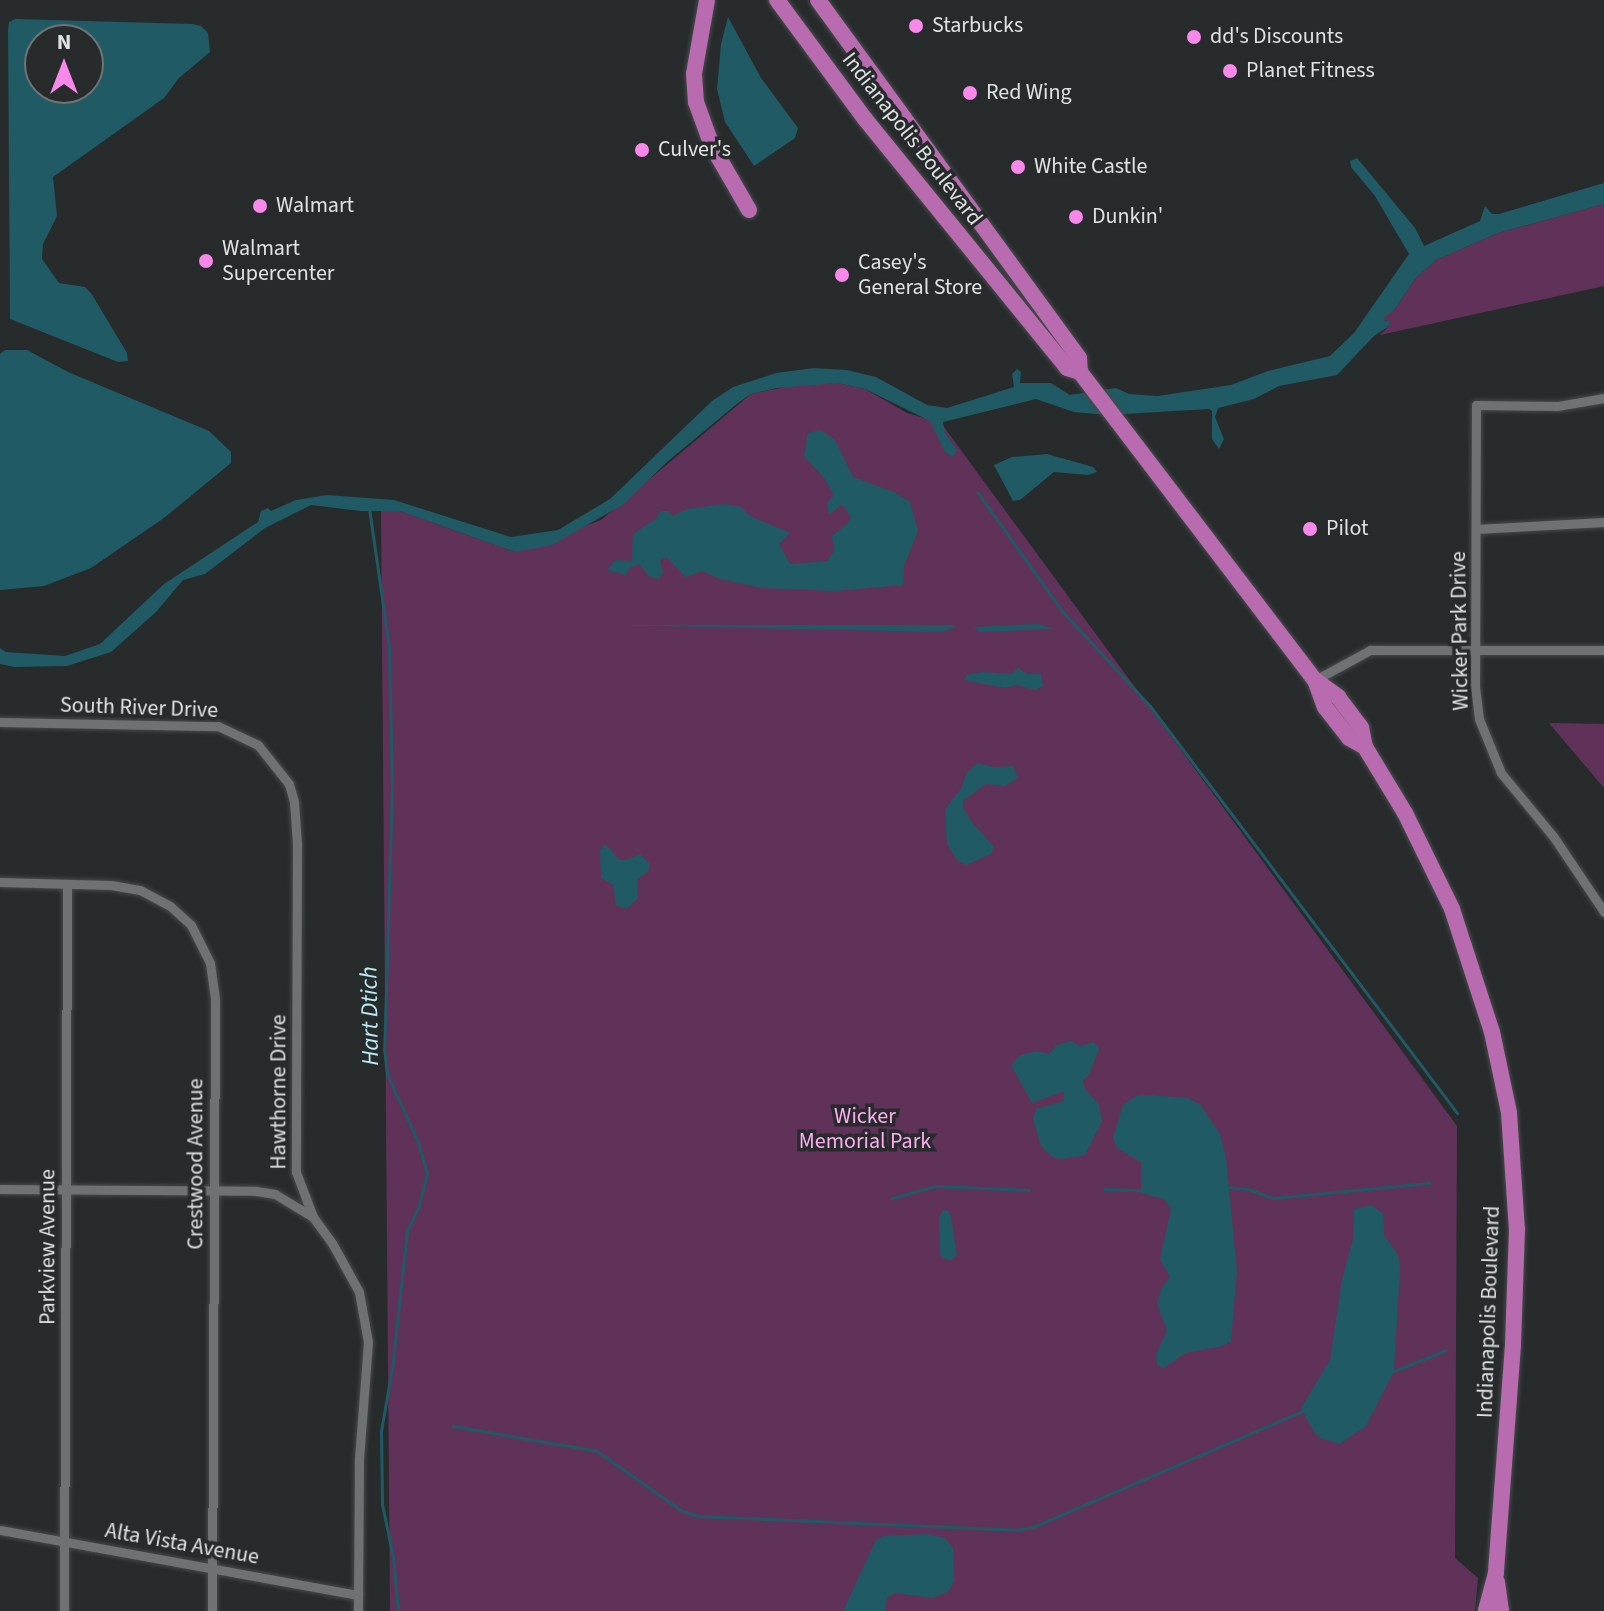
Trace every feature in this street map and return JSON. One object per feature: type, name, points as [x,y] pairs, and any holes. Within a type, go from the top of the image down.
[{"type":"highway","points":[[707,0],[694,74],[696,102],[712,146],[749,210]]},
{"type":"highway","name":"Indianapolis Boulevard","points":[[777,0],[865,119],[1067,368],[1080,372]]},
{"type":"highway","name":"Indianapolis Boulevard","points":[[818,0],[1079,358],[1080,372],[1315,680],[1325,707],[1349,738],[1365,747],[1405,813],[1452,909],[1492,1032],[1509,1113],[1517,1229],[1517,1282],[1496,1573],[1486,1611]]},
{"type":"highway","name":"Indianapolis Boulevard","points":[[1496,1573],[1501,1611]]},
{"type":"street","name":"Wicker Park Drive","points":[[1604,398],[1557,406],[1476,405],[1475,649],[1476,704],[1492,757],[1512,788],[1553,836],[1604,912]]},
{"type":"street","points":[[1476,529],[1604,522]]},
{"type":"street","points":[[1315,680],[1370,650],[1604,650]]},
{"type":"street","name":"South River Drive","points":[[0,722],[200,724],[234,731],[258,745],[289,784],[295,810],[297,844]]},
{"type":"street","name":"Hawthorne Drive","points":[[297,844],[296,1172],[313,1217],[332,1243],[359,1292],[366,1326],[367,1365],[359,1460],[358,1611]]},
{"type":"street","name":"Crestwood Avenue","points":[[0,882],[140,890],[170,906],[191,925],[203,943],[210,963],[215,1000],[212,1611]]},
{"type":"street","name":"Parkview Avenue","points":[[64,1611],[67,884]]},
{"type":"street","points":[[0,1189],[214,1189],[275,1194],[313,1217]]},
{"type":"street","name":"Alta Vista Avenue","points":[[0,1530],[358,1595]]},
{"type":"green space","points":[[1604,204],[1604,286],[1380,335],[1389,326],[1388,320],[1383,321],[1383,318],[1395,309],[1415,279],[1436,260],[1498,233]]},
{"type":"green space","name":"Wicker Memorial Park","points":[[837,383],[865,389],[907,413],[941,423],[1457,1126],[1455,1558],[1478,1578],[1475,1611],[390,1611],[381,510],[400,511],[515,552],[601,520],[751,394],[799,384]]},
{"type":"green space","points":[[1549,723],[1604,724],[1604,788]]},
{"type":"water","points":[[728,17],[761,78],[798,128],[795,138],[754,166],[725,122],[717,89],[721,44]]},
{"type":"water","points":[[15,19],[192,24],[201,26],[208,33],[210,52],[179,78],[164,98],[53,177],[57,216],[43,244],[42,259],[59,283],[85,287],[91,293],[127,353],[128,361],[118,362],[10,319],[9,22]]},
{"type":"water","points":[[1357,158],[1415,228],[1424,246],[1480,221],[1485,206],[1492,214],[1499,214],[1604,183],[1604,204],[1498,233],[1436,260],[1415,279],[1395,309],[1384,318],[1384,321],[1389,320],[1389,326],[1374,336],[1337,375],[1279,386],[1254,399],[1218,408],[1215,417],[1224,439],[1219,449],[1212,439],[1212,411],[1209,409],[1107,415],[1074,412],[1036,399],[943,422],[945,433],[957,450],[953,457],[945,452],[930,421],[865,389],[837,383],[777,388],[751,394],[738,403],[667,462],[624,504],[552,545],[515,552],[400,511],[361,511],[311,505],[265,528],[205,574],[183,580],[156,612],[111,652],[67,666],[14,667],[0,664],[0,648],[6,652],[65,656],[100,644],[164,584],[258,522],[261,511],[268,508],[271,511],[296,500],[327,495],[394,500],[511,537],[558,530],[610,499],[712,401],[733,387],[776,373],[814,368],[847,370],[876,377],[927,405],[947,408],[1014,387],[1012,374],[1017,369],[1021,372],[1020,383],[1051,383],[1070,395],[1116,388],[1129,394],[1158,396],[1231,385],[1268,371],[1330,356],[1354,333],[1409,254],[1375,196],[1351,167],[1350,161]]},
{"type":"water","points":[[5,350],[27,350],[68,372],[209,431],[231,452],[231,463],[164,518],[91,568],[44,586],[0,590],[0,354]]},
{"type":"water","points":[[821,430],[835,440],[853,477],[894,492],[910,502],[918,531],[904,566],[903,585],[835,591],[762,588],[720,579],[702,571],[686,577],[666,557],[660,560],[663,572],[659,579],[650,577],[639,564],[631,567],[625,575],[607,570],[616,560],[632,561],[633,534],[657,518],[660,511],[668,511],[672,516],[687,509],[725,504],[741,507],[750,516],[790,533],[779,544],[790,564],[827,561],[834,551],[832,536],[851,517],[842,504],[829,515],[827,503],[834,495],[824,478],[804,456],[808,433]]},
{"type":"water","points":[[1047,454],[1093,467],[1097,472],[1088,475],[1054,472],[1020,500],[1013,501],[994,465],[1012,457]]},
{"type":"water","points":[[1038,624],[1053,629],[980,632],[974,627]]},
{"type":"water","points":[[609,625],[951,625],[956,627],[941,632]]},
{"type":"water","points":[[1018,668],[1027,674],[1041,674],[1043,686],[1035,690],[1017,685],[1005,688],[964,680],[967,675],[981,672],[1012,674]]},
{"type":"water","points":[[978,763],[994,767],[1013,766],[1018,778],[1005,786],[986,784],[963,801],[963,808],[971,821],[994,847],[991,854],[966,865],[957,860],[947,844],[945,809],[961,789],[967,772]]},
{"type":"water","points":[[606,844],[619,860],[640,854],[650,864],[649,870],[637,880],[638,898],[626,909],[616,905],[613,885],[601,878],[600,850]]},
{"type":"water","points":[[1071,1041],[1080,1046],[1094,1042],[1099,1049],[1089,1075],[1083,1080],[1085,1089],[1099,1105],[1102,1121],[1085,1155],[1062,1159],[1052,1157],[1041,1146],[1033,1119],[1036,1109],[1064,1101],[1064,1091],[1032,1103],[1011,1065],[1019,1056],[1035,1051],[1049,1054],[1057,1045]]},
{"type":"water","points":[[1136,1096],[1187,1098],[1200,1104],[1220,1134],[1226,1158],[1237,1271],[1231,1341],[1223,1346],[1185,1353],[1164,1368],[1157,1365],[1156,1354],[1167,1331],[1157,1304],[1161,1289],[1170,1277],[1160,1259],[1171,1209],[1164,1199],[1141,1193],[1141,1162],[1117,1148],[1113,1138],[1123,1105]]},
{"type":"water","points":[[1372,1205],[1383,1214],[1384,1235],[1398,1255],[1400,1267],[1394,1371],[1366,1426],[1340,1444],[1320,1438],[1301,1408],[1330,1360],[1342,1280],[1353,1239],[1354,1209]]},
{"type":"water","points":[[943,1210],[948,1211],[951,1217],[957,1255],[951,1260],[942,1258],[940,1253],[939,1218]]},
{"type":"water","points":[[928,1534],[945,1538],[953,1548],[954,1581],[949,1591],[933,1598],[895,1593],[887,1598],[885,1611],[843,1611],[876,1540],[884,1536]]},
{"type":"waterway","points":[[978,493],[1063,612],[1150,706],[1457,1113]]},
{"type":"waterway","name":"Hart Dtich","points":[[369,508],[389,647],[392,786],[384,1049],[387,1074],[418,1142],[427,1173],[418,1208],[407,1231],[392,1368],[381,1431],[382,1504],[393,1557],[398,1611]]},
{"type":"waterway","points":[[1228,1187],[1248,1189],[1273,1198],[1429,1183]]},
{"type":"waterway","points":[[892,1198],[936,1186],[1029,1190]]},
{"type":"waterway","points":[[1104,1189],[1140,1190]]},
{"type":"waterway","points":[[1394,1371],[1446,1350]]},
{"type":"waterway","points":[[453,1426],[597,1451],[682,1511],[698,1516],[1016,1530],[1033,1527],[1302,1411]]},
{"type":"place","name":"Starbucks","points":[[916,26]]},
{"type":"place","name":"dd's Discounts","points":[[1194,37]]},
{"type":"place","name":"Planet Fitness","points":[[1230,71]]},
{"type":"place","name":"Red Wing","points":[[970,93]]},
{"type":"place","name":"Culver's","points":[[642,150]]},
{"type":"place","name":"White Castle","points":[[1018,167]]},
{"type":"place","name":"Walmart","points":[[260,206]]},
{"type":"place","name":"Dunkin'","points":[[1076,217]]},
{"type":"place","name":"Walmart Supercenter","points":[[206,261]]},
{"type":"place","name":"Casey's General Store","points":[[842,275]]},
{"type":"place","name":"Pilot","points":[[1310,529]]}]
